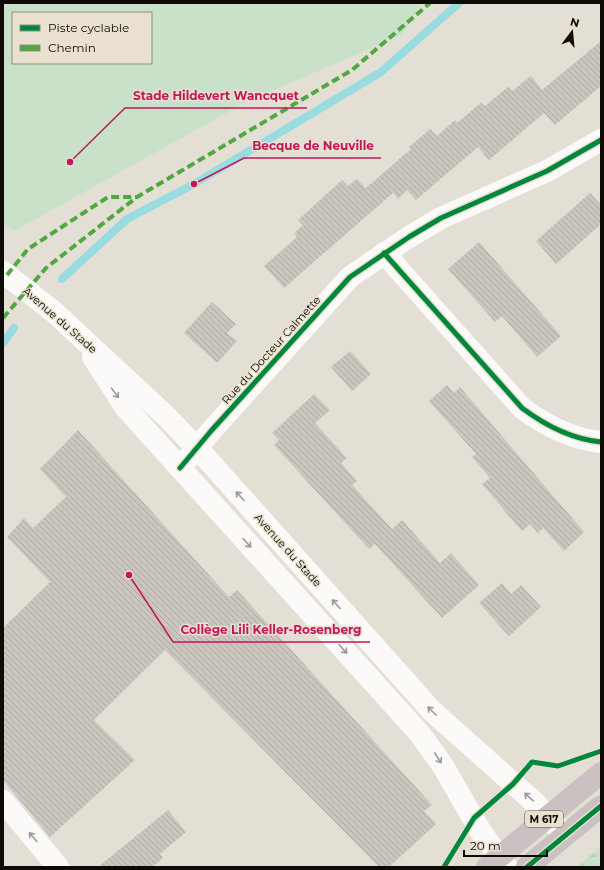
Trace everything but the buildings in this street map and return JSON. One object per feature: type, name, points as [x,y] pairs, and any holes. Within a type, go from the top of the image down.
[{"type":"main road","name":"Rue du Docteur Calmette","points":[[180,468],[196,448],[350,278],[384,253],[441,218],[547,171],[601,140]]},
{"type":"main road","points":[[384,253],[522,408],[538,420],[558,431],[583,440],[601,442]]},
{"type":"main road","name":"Avenue du Stade","points":[[3,272],[54,312],[167,417],[432,711],[534,802],[565,836]]},
{"type":"main road","points":[[79,336],[110,386],[126,408],[428,744],[443,766],[498,864]]},
{"type":"main road","name":"M 617","points":[[498,864],[547,816],[601,773]]},
{"type":"main road","points":[[3,801],[58,867]]},
{"type":"main road","name":"M 617","points":[[527,867],[601,806]]},
{"type":"green space","points":[[3,3],[422,3],[402,35],[248,101],[14,231],[3,223]]},
{"type":"green space","points":[[601,846],[601,867],[577,867]]},
{"type":"waterway","points":[[62,279],[127,219],[194,184],[381,72],[459,3]]},
{"type":"waterway","points":[[3,343],[14,328]]},
{"type":"marked path","points":[[3,318],[46,268],[137,197],[352,70],[430,3]]},
{"type":"marked path","points":[[7,275],[28,249],[108,197],[137,197]]},
{"type":"cycle path","points":[[180,468],[211,431],[350,277],[409,237],[441,218],[547,171],[601,140]]},
{"type":"cycle path","points":[[384,253],[522,408],[559,431],[579,438],[601,442]]},
{"type":"cycle path","points":[[444,867],[474,818],[513,784],[532,762],[558,766],[601,751]]},
{"type":"cycle path","points":[[527,867],[601,806]]},
{"type":"place","name":"Stade Hildevert Wancquet","points":[[70,162]]},
{"type":"place","name":"Becque de Neuville","points":[[194,184]]},
{"type":"place","name":"Collège Lili Keller-Rosenberg","points":[[129,575]]}]
